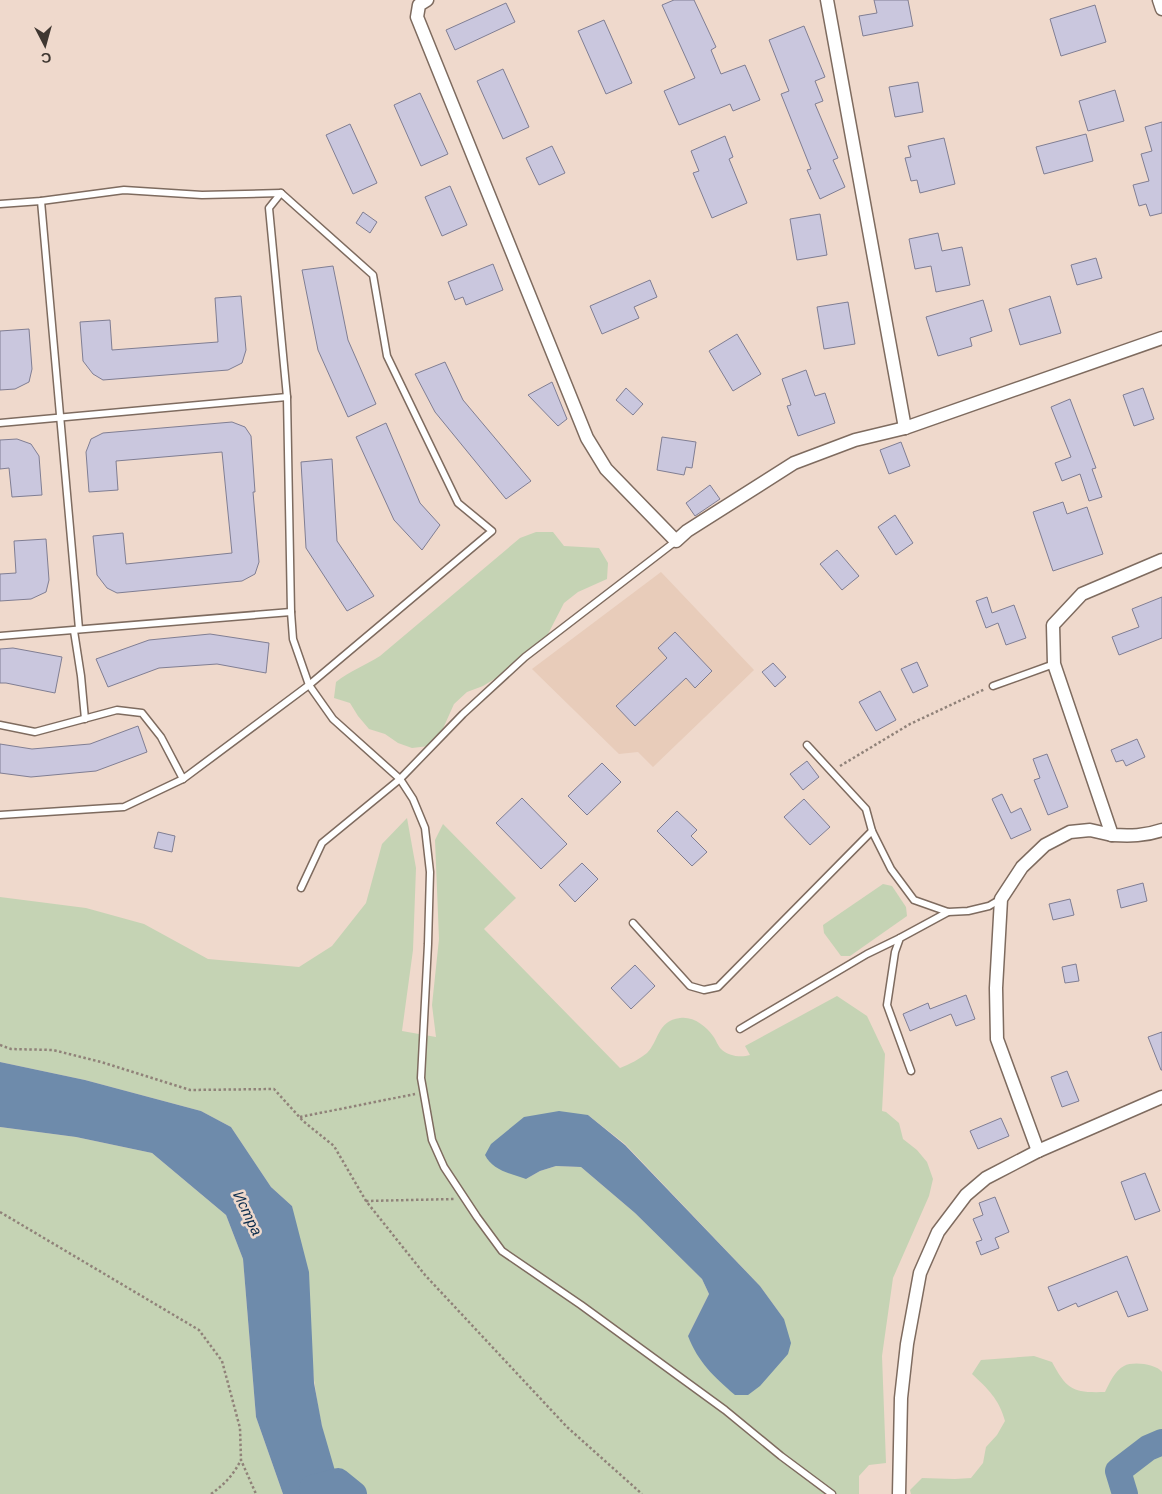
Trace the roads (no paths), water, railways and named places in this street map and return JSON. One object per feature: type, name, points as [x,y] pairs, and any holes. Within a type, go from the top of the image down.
[{"type":"street","points":[[427,0],[419,5],[417,16],[587,438],[606,469],[676,540],[687,531],[794,463],[855,440],[905,428],[1162,338]]},
{"type":"street","points":[[827,0],[905,428]]},
{"type":"street","points":[[1159,0],[1162,8]]},
{"type":"street","points":[[1112,835],[1054,664],[1053,625],[1082,594],[1162,560]]},
{"type":"street","points":[[1038,1151],[997,1039],[996,988],[1001,899],[1022,867],[1045,845],[1070,832],[1090,830],[1112,835],[1134,836],[1149,835],[1162,830]]},
{"type":"street","points":[[899,1494],[902,1389],[907,1344],[920,1273],[938,1232],[966,1195],[986,1178],[1038,1151],[1162,1097]]},
{"type":"lane","points":[[0,204],[41,201],[124,190],[202,195],[281,193],[373,275],[387,356],[458,503],[492,531],[309,685],[184,779],[124,807],[0,815]]},
{"type":"lane","points":[[281,193],[269,208],[287,397],[293,639],[309,685],[333,719],[400,779],[413,799],[425,828],[430,872],[421,1078],[432,1140],[444,1167],[502,1251],[581,1305],[725,1410],[781,1456],[832,1494]]},
{"type":"lane","points":[[41,201],[85,719]]},
{"type":"lane","points":[[0,423],[61,419],[287,397]]},
{"type":"lane","points":[[301,888],[322,843],[400,779],[463,714],[525,656],[676,540]]},
{"type":"lane","points":[[0,636],[291,612]]},
{"type":"lane","points":[[993,686],[1054,664]]},
{"type":"lane","points":[[0,726],[35,732],[117,710],[142,713],[161,738],[184,779]]},
{"type":"lane","points":[[806,745],[866,809],[872,830],[891,869],[914,900],[948,912],[968,912],[989,906],[1001,899]]},
{"type":"lane","points":[[633,923],[690,986],[704,990],[718,987],[872,830]]},
{"type":"lane","points":[[740,1029],[867,954],[948,912]]},
{"type":"lane","points":[[900,938],[894,952],[887,1005],[912,1070]]},
{"type":"water","name":"Истра","points":[[0,1062],[85,1080],[201,1111],[231,1127],[271,1187],[292,1206],[309,1272],[314,1383],[322,1426],[338,1481],[346,1494],[283,1494],[256,1417],[243,1259],[226,1215],[152,1153],[76,1137],[0,1127]]},
{"type":"water","points":[[559,1111],[588,1115],[625,1145],[760,1286],[784,1319],[791,1343],[788,1354],[760,1386],[748,1395],[735,1395],[720,1382],[697,1354],[688,1336],[709,1294],[702,1279],[635,1213],[581,1167],[556,1166],[540,1171],[526,1179],[502,1171],[488,1160],[485,1155],[491,1144],[524,1117]]},
{"type":"waterway","points":[[1125,1494],[1118,1471],[1148,1448],[1162,1442]]},
{"type":"waterway","points":[[312,1488],[338,1481],[354,1494]]}]
